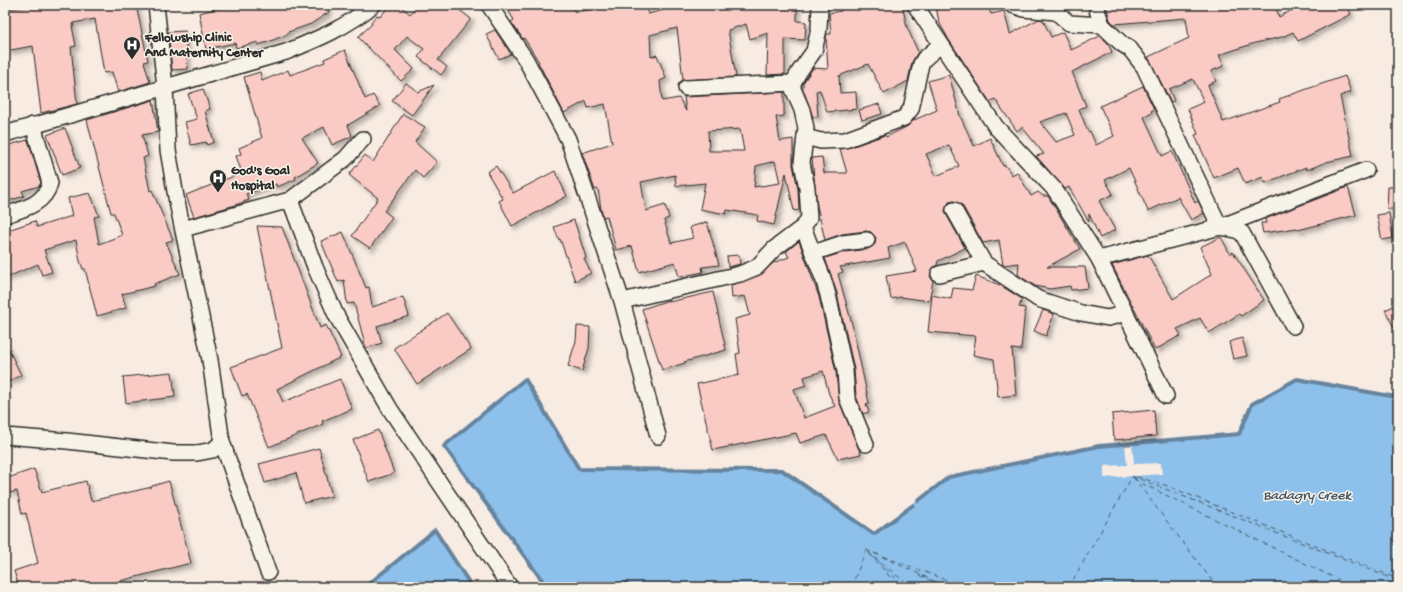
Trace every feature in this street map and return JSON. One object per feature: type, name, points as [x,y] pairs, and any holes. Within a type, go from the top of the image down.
[{"type":"street","points":[[156,5],[165,87],[168,150],[210,360],[222,442],[268,572]]},
{"type":"street","points":[[5,134],[299,46],[327,36],[357,19],[373,5]]},
{"type":"street","points":[[489,5],[523,54],[543,88],[568,139],[622,301],[658,436]]},
{"type":"street","points":[[622,301],[740,274],[757,266],[774,249],[803,227],[809,218],[807,188],[802,163],[806,128],[802,110],[793,89],[793,83],[814,51],[819,29],[820,5]]},
{"type":"street","points":[[1012,5],[1024,9],[1056,12],[1069,23],[1102,25]]},
{"type":"street","points":[[1097,5],[1097,10],[1102,25],[1122,44],[1130,48],[1144,67],[1220,226]]},
{"type":"street","points":[[918,6],[940,45],[996,127],[1055,190],[1099,259],[1166,396]]},
{"type":"street","points":[[805,137],[821,141],[845,140],[904,118],[911,109],[921,64],[924,59],[940,45]]},
{"type":"street","points":[[686,88],[793,83]]},
{"type":"street","points":[[5,216],[30,208],[48,193],[50,183],[33,125]]},
{"type":"street","points":[[183,229],[290,200],[346,160],[363,139]]},
{"type":"street","points":[[1099,259],[1220,226],[1366,170]]},
{"type":"street","points":[[290,200],[315,267],[336,315],[370,376],[390,410],[510,587]]},
{"type":"street","points":[[954,210],[984,263],[1038,299],[1081,313],[1108,318],[1126,313]]},
{"type":"street","points":[[1220,226],[1242,233],[1293,326]]},
{"type":"street","points":[[803,227],[823,278],[840,344],[846,371],[847,398],[866,444]]},
{"type":"street","points":[[813,253],[843,243],[867,240]]},
{"type":"street","points":[[939,274],[984,263]]},
{"type":"street","points":[[5,436],[67,441],[173,453],[197,453],[213,450],[222,442]]},
{"type":"water","name":"Badagry Creek","points":[[525,379],[579,469],[782,470],[874,534],[949,477],[1099,446],[1239,434],[1252,404],[1297,379],[1396,397],[1398,396],[1398,587],[631,587],[626,583],[620,587],[547,587],[444,446]]},
{"type":"water","points":[[435,530],[472,587],[365,587]]},
{"type":"pier","points":[[1132,442],[1134,464],[1161,463],[1162,474],[1104,478],[1104,466],[1127,465],[1125,444]]},
{"type":"building","points":[[44,5],[136,5],[148,61],[144,62],[150,82],[118,92],[112,72],[104,73],[95,19],[73,23],[74,26],[72,26],[76,46],[71,47],[77,104],[41,113],[33,46],[5,51],[5,9]]},
{"type":"building","points":[[222,5],[326,5],[329,12],[311,24],[288,32],[288,34],[268,42],[258,45],[258,42],[236,48],[235,43],[206,49],[199,13],[223,7]]},
{"type":"building","points":[[390,5],[399,5],[410,14],[418,5],[453,5],[471,19],[438,60],[447,67],[441,75],[418,57],[424,49],[407,36],[395,50],[414,69],[401,81],[358,37],[372,24],[371,22],[377,15],[380,17]]},
{"type":"building","points":[[505,5],[571,5],[575,12],[620,5],[647,5],[648,14],[684,5],[797,5],[797,21],[806,22],[805,40],[785,39],[785,74],[767,75],[768,33],[750,39],[746,24],[728,30],[736,77],[683,80],[677,28],[650,35],[651,57],[657,55],[666,78],[660,81],[662,101],[679,98],[686,111],[684,97],[784,92],[784,116],[776,117],[780,141],[793,139],[793,165],[798,189],[799,210],[794,211],[786,173],[774,225],[757,221],[758,215],[727,210],[726,214],[700,209],[705,183],[676,186],[675,175],[641,182],[646,211],[665,205],[669,218],[664,220],[671,243],[693,238],[690,227],[707,222],[719,265],[702,267],[703,272],[679,277],[675,262],[639,272],[632,246],[616,250],[607,216],[603,217],[598,189],[595,190],[582,153],[612,143],[605,104],[588,108],[586,101],[564,113],[539,62],[524,38],[523,39],[511,22],[514,20]],"holes":[[[740,129],[744,151],[709,151],[708,131]],[[775,161],[780,183],[754,187],[756,166]]]},
{"type":"building","points":[[840,5],[902,5],[907,27],[918,52],[912,62],[908,81],[884,94],[868,64],[839,76],[840,93],[856,92],[857,109],[827,112],[820,90],[816,91],[818,117],[813,117],[803,89],[803,83],[813,68],[828,69],[826,37],[827,34],[831,34],[829,13],[841,11]]},
{"type":"building","points":[[944,5],[987,5],[991,14],[1004,11],[1010,34],[1039,19],[1043,20],[1051,37],[1063,32],[1071,50],[1100,36],[1107,42],[1112,52],[1072,72],[1086,106],[1079,109],[1088,132],[1090,131],[1096,145],[1114,136],[1100,106],[1143,86],[1154,109],[1151,111],[1152,113],[1144,117],[1162,156],[1172,151],[1195,203],[1198,201],[1204,213],[1191,220],[1178,197],[1148,211],[1129,168],[1105,180],[1113,194],[1099,201],[1115,230],[1100,238],[1089,214],[1089,222],[1069,187],[1065,189],[1036,156],[1044,154],[1022,127],[1017,131],[995,99],[990,102],[949,40],[939,22],[936,7]],"holes":[[[1066,113],[1075,135],[1056,142],[1040,122]]]},
{"type":"building","points":[[1106,5],[1275,5],[1279,17],[1301,5],[1346,5],[1351,14],[1298,41],[1293,32],[1282,37],[1255,43],[1219,55],[1224,66],[1211,71],[1216,81],[1208,85],[1223,122],[1280,102],[1279,99],[1345,76],[1351,92],[1340,96],[1353,156],[1326,162],[1307,170],[1306,167],[1265,183],[1263,177],[1245,184],[1238,168],[1214,178],[1195,135],[1198,134],[1188,109],[1204,102],[1193,79],[1169,89],[1174,101],[1171,102],[1148,57],[1189,38],[1186,18],[1114,24],[1110,20]]},
{"type":"building","points":[[495,30],[511,54],[499,59],[486,34]]},
{"type":"building","points":[[185,31],[188,69],[172,70],[168,32]]},
{"type":"building","points":[[345,50],[365,99],[373,95],[380,106],[348,125],[352,136],[332,145],[324,127],[302,138],[318,163],[295,177],[296,179],[277,187],[276,184],[246,194],[249,200],[194,217],[186,195],[242,173],[236,156],[241,154],[239,148],[262,138],[244,77],[260,72],[262,81],[288,70],[290,75],[325,62],[324,59]]},
{"type":"building","points":[[949,75],[960,116],[974,146],[990,138],[1003,166],[1005,165],[1012,175],[1017,172],[1031,196],[1038,192],[1043,196],[1048,196],[1080,249],[1047,267],[1085,267],[1088,288],[1071,290],[1070,286],[1050,289],[1035,286],[1018,275],[1019,263],[1003,265],[999,240],[983,243],[962,205],[954,201],[949,202],[945,210],[946,214],[965,248],[938,261],[937,265],[933,268],[930,276],[933,281],[929,301],[901,297],[891,299],[886,276],[917,271],[905,242],[888,248],[890,258],[840,267],[843,272],[838,274],[852,324],[869,403],[866,404],[869,412],[863,414],[856,396],[854,369],[837,293],[825,258],[845,252],[868,249],[875,244],[876,238],[871,232],[866,231],[842,234],[825,240],[817,206],[812,158],[822,157],[824,173],[847,173],[840,149],[848,148],[885,135],[886,137],[908,126],[914,120],[937,110],[928,81]],"holes":[[[949,145],[959,166],[936,176],[926,154]]]},
{"type":"building","points":[[406,83],[418,92],[434,85],[412,115],[392,101]]},
{"type":"building","points":[[203,89],[210,109],[205,111],[214,142],[207,145],[206,142],[191,145],[185,122],[197,119],[188,94]]},
{"type":"building","points":[[153,100],[158,132],[142,135],[148,156],[143,158],[150,191],[152,190],[173,240],[166,242],[180,274],[154,284],[155,286],[122,294],[126,308],[97,316],[85,269],[83,269],[80,261],[76,240],[44,250],[52,272],[42,275],[38,264],[5,278],[5,231],[35,221],[37,227],[72,216],[68,198],[90,193],[99,216],[94,217],[99,244],[122,235],[114,213],[111,213],[87,120]]},
{"type":"building","points":[[879,104],[882,114],[862,120],[859,110]]},
{"type":"building","points":[[403,114],[425,127],[415,142],[437,162],[423,178],[415,170],[384,211],[392,217],[370,248],[352,236],[378,198],[349,175],[365,155],[373,162]]},
{"type":"building","points":[[65,128],[80,168],[62,175],[47,135]]},
{"type":"building","points":[[28,140],[41,183],[39,186],[22,191],[24,196],[5,202],[5,146]]},
{"type":"building","points":[[496,166],[513,193],[555,171],[567,196],[512,226],[499,201],[503,199],[487,172]]},
{"type":"building","points":[[1348,187],[1356,215],[1298,230],[1297,228],[1263,233],[1261,223],[1266,223],[1265,219]]},
{"type":"building","points":[[1388,187],[1398,187],[1398,209],[1387,209]]},
{"type":"building","points":[[1389,213],[1393,238],[1382,240],[1377,215]]},
{"type":"building","points":[[574,220],[586,258],[584,259],[591,273],[575,281],[560,239],[559,240],[554,227]]},
{"type":"building","points":[[257,226],[282,227],[320,328],[326,325],[341,357],[277,389],[283,402],[340,379],[352,409],[322,421],[323,424],[269,447],[247,394],[242,396],[231,367],[282,348]]},
{"type":"building","points":[[343,232],[366,288],[369,287],[372,307],[403,297],[409,316],[377,326],[382,343],[366,348],[354,303],[347,304],[344,280],[338,282],[321,241]]},
{"type":"building","points":[[1221,237],[1230,254],[1233,252],[1264,300],[1241,316],[1239,314],[1209,333],[1200,318],[1177,329],[1181,335],[1155,350],[1112,265],[1148,255],[1173,299],[1212,274],[1200,247]]},
{"type":"building","points":[[799,241],[819,297],[836,372],[839,401],[861,454],[838,459],[826,435],[800,443],[796,433],[713,450],[697,384],[739,375],[736,354],[740,353],[735,319],[750,315],[745,296],[732,298],[731,285],[760,275],[773,263],[789,257],[786,252]],"holes":[[[823,371],[829,394],[835,406],[804,418],[794,389],[806,385],[804,377]]]},
{"type":"building","points":[[739,255],[740,264],[728,267],[727,256]]},
{"type":"building","points":[[976,276],[1000,285],[1022,299],[1019,307],[1025,308],[1021,350],[1012,349],[1016,395],[998,397],[994,359],[973,355],[976,336],[928,332],[932,295],[951,299],[953,288],[972,290]]},
{"type":"building","points":[[713,292],[726,350],[662,370],[642,309],[669,300],[669,302]]},
{"type":"building","points":[[1398,304],[1398,335],[1385,310]]},
{"type":"building","points":[[1043,310],[1054,314],[1046,336],[1034,331]]},
{"type":"building","points":[[447,313],[471,349],[417,384],[394,348]]},
{"type":"building","points":[[577,326],[590,327],[589,348],[582,371],[568,366],[576,341]]},
{"type":"building","points":[[1242,338],[1247,356],[1233,359],[1229,342]]},
{"type":"building","points":[[5,342],[21,375],[5,383]]},
{"type":"building","points":[[172,372],[175,397],[126,403],[123,377]]},
{"type":"building","points":[[1154,410],[1156,436],[1114,440],[1112,414]]},
{"type":"building","points":[[378,430],[394,473],[369,482],[353,440]]},
{"type":"building","points":[[319,448],[332,496],[304,503],[296,473],[265,483],[259,464]]},
{"type":"building","points":[[34,469],[42,492],[86,481],[91,501],[152,487],[169,481],[191,563],[96,587],[19,587],[14,571],[38,563],[26,513],[22,514],[17,491],[10,493],[5,479]]},
{"type":"waterway","points":[[547,587],[444,446],[525,379],[579,469],[782,470],[874,534],[913,505]]},
{"type":"waterway","points":[[918,501],[949,477],[1099,446],[1239,434],[1252,404],[1297,379],[1396,397],[1398,396]]},
{"type":"waterway","points":[[365,587],[435,530],[472,587]]},
{"type":"waterway","points":[[620,587],[626,583],[631,587]]},
{"type":"ferry route","points":[[1132,476],[1398,581]]},
{"type":"ferry route","points":[[1069,587],[1132,477]]},
{"type":"ferry route","points":[[1133,477],[1217,587]]},
{"type":"ferry route","points":[[1137,477],[1165,485],[1398,579]]},
{"type":"ferry route","points":[[1134,478],[1141,483],[1353,587]]},
{"type":"ferry route","points":[[866,550],[965,587]]},
{"type":"ferry route","points":[[851,587],[866,551]]},
{"type":"ferry route","points":[[868,552],[911,587]]},
{"type":"ferry route","points":[[869,553],[899,587]]},
{"type":"ferry route","points":[[874,553],[947,587]]},
{"type":"ferry route","points":[[872,556],[905,587]]},
{"type":"ferry route","points":[[919,575],[944,587]]},
{"type":"place","name":"Fellowship Clinic And Maternity Center","points":[[132,60]]},
{"type":"place","name":"God's Goal Hospital","points":[[218,193]]}]
